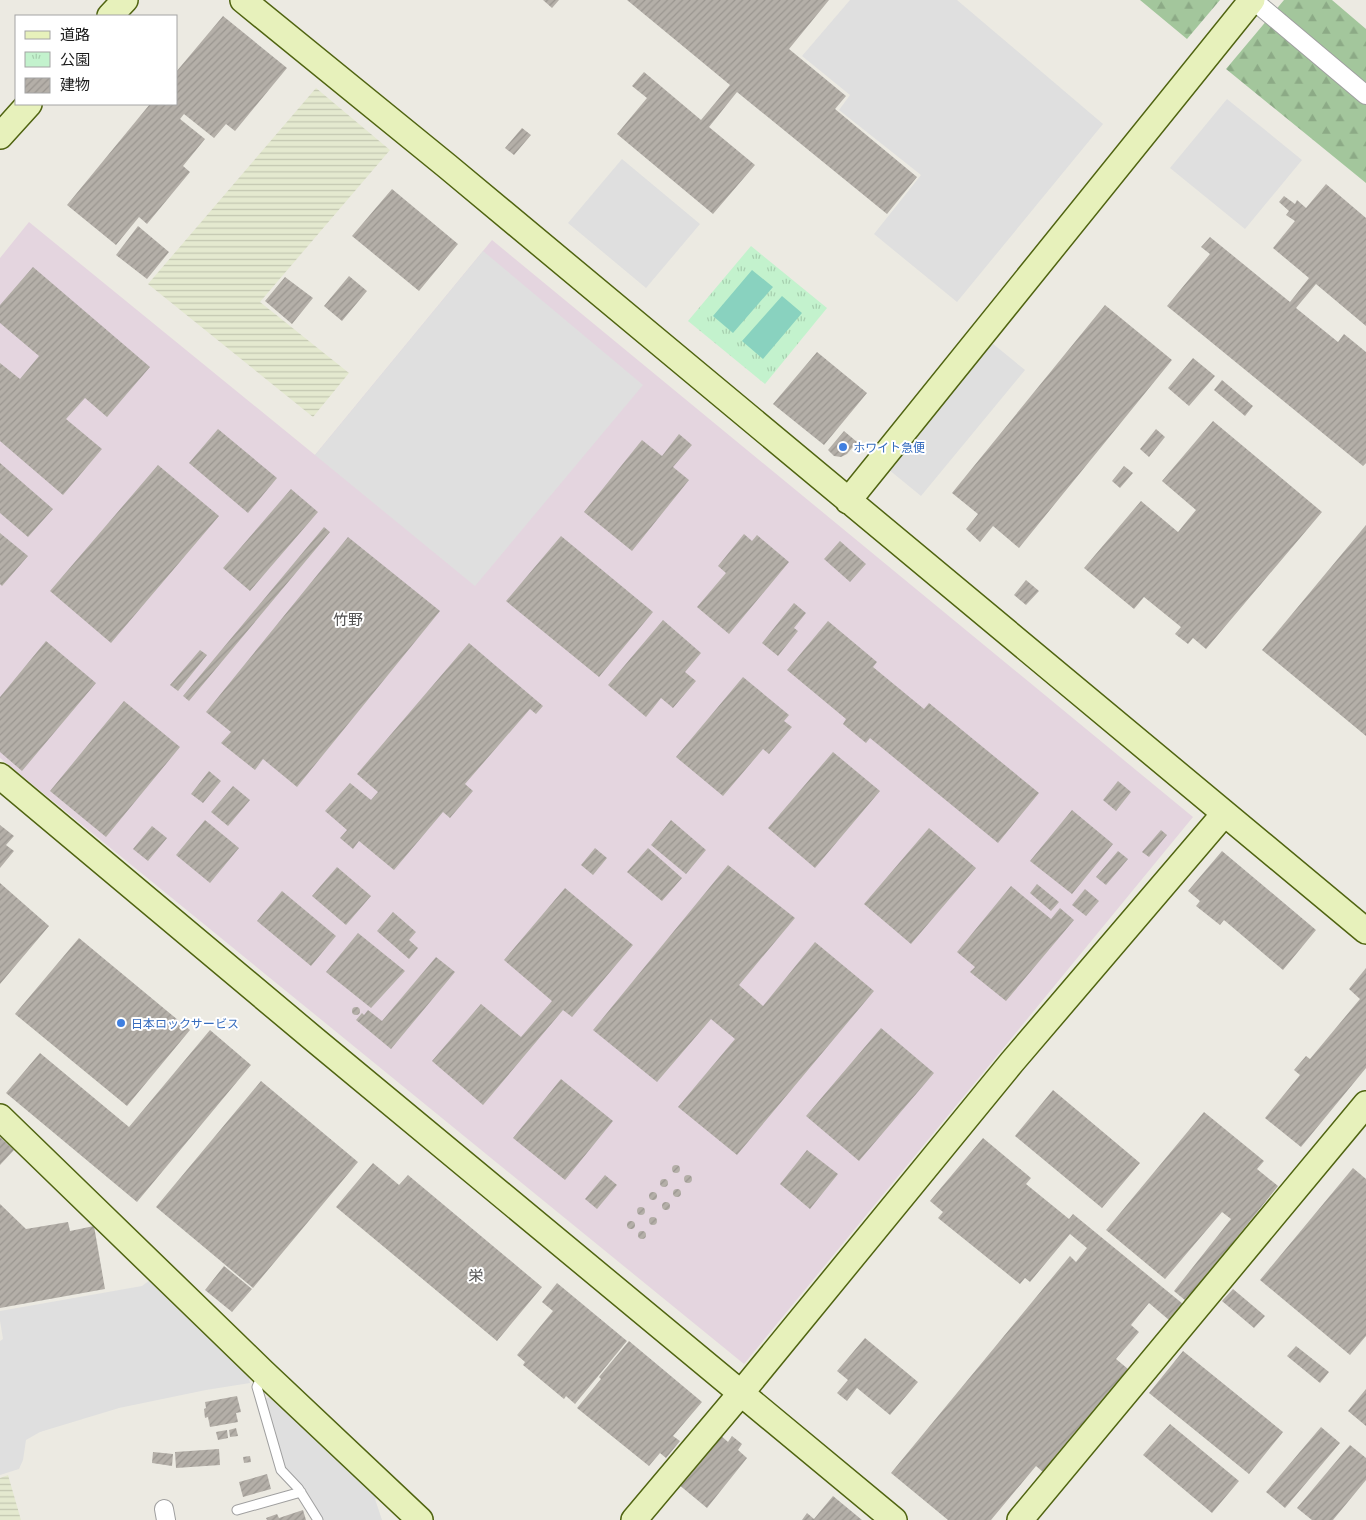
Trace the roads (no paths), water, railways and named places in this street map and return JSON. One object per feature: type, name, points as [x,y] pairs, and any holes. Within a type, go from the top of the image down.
[{"type":"street","points":[[111,15],[125,0]]},
{"type":"street","points":[[242,0],[446,166],[1366,931]]},
{"type":"street","points":[[848,501],[1252,0],[1366,95]]},
{"type":"street","points":[[0,136],[28,105]]},
{"type":"street","points":[[0,776],[894,1520]]},
{"type":"street","points":[[634,1520],[1012,1062],[1224,814]]},
{"type":"street","points":[[1020,1520],[1366,1104]]},
{"type":"street","points":[[0,1117],[263,1372],[420,1520]]},
{"type":"lane","points":[[263,1372],[257,1387],[281,1470],[301,1492],[318,1520]]},
{"type":"lane","points":[[237,1510],[301,1492]]},
{"type":"place","name":"ホワイト急便","points":[[843,447]]},
{"type":"place","name":"日本ロックサービス","points":[[121,1023]]},
{"type":"district","name":"竹野","points":[[348,619]]},
{"type":"district","name":"栄","points":[[476,1275]]}]
